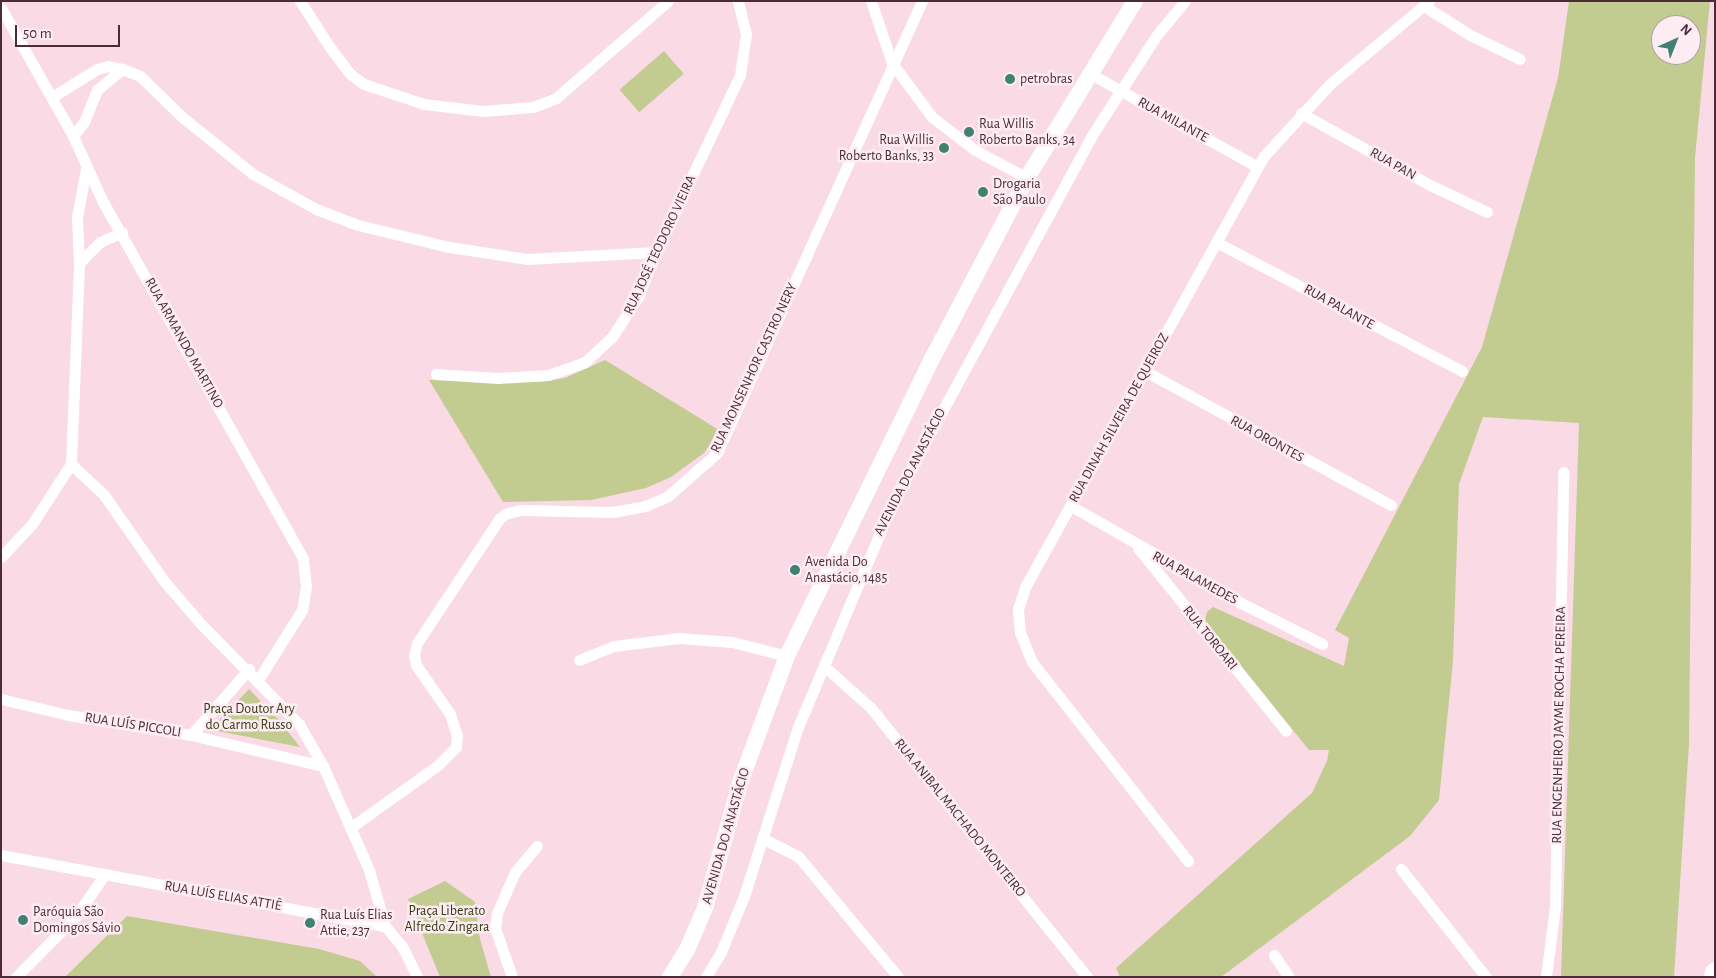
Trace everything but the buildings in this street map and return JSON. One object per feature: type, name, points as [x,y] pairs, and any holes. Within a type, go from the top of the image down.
[{"type":"highway","points":[[1714,977],[1715,972]]},
{"type":"main road","name":"AVENIDA DO ANASTÁCIO","points":[[670,977],[687,950],[705,908],[741,780],[787,656],[933,357],[1027,178],[1088,73],[1135,1]]},
{"type":"street","points":[[300,1],[329,46],[350,74],[364,84],[394,96],[424,104],[483,111],[533,106],[556,98],[668,1]]},
{"type":"street","name":"RUA JOSÉ TEODORO VIEIRA","points":[[436,374],[528,377],[548,375],[585,362],[607,343],[625,321],[740,75],[746,34],[738,1]]},
{"type":"street","points":[[871,1],[892,63],[932,117],[975,150],[1027,178]]},
{"type":"street","name":"RUA MONSENHOR CASTRO NERY","points":[[350,828],[437,766],[456,747],[457,736],[450,714],[416,665],[414,655],[417,643],[494,525],[505,514],[520,510],[612,512],[645,506],[668,496],[717,453],[892,63],[922,1]]},
{"type":"street","name":"AVENIDA DO ANASTÁCIO","points":[[706,977],[720,952],[764,839],[798,727],[880,532],[916,459],[1089,140],[1156,36],[1185,1]]},
{"type":"street","points":[[1426,4],[1470,35],[1520,59]]},
{"type":"street","name":"RUA DINAH SILVEIRA DE QUEIROZ","points":[[1188,861],[1025,649],[1018,610],[1025,587],[1258,166],[1301,113],[1331,83],[1426,4]]},
{"type":"street","name":"RUA ARMANDO MARTINO","points":[[1,8],[73,136],[86,169],[303,560],[306,586],[302,610],[258,680]]},
{"type":"street","points":[[52,97],[97,69],[108,66],[140,76],[181,116],[254,174],[316,209],[358,225],[449,247],[526,259],[656,252]]},
{"type":"street","points":[[73,136],[84,122],[97,90],[122,69]]},
{"type":"street","name":"RUA MILANTE","points":[[1088,73],[1258,166]]},
{"type":"street","name":"RUA PAN","points":[[1301,113],[1430,185],[1487,212]]},
{"type":"street","points":[[1,557],[32,524],[72,464],[79,263],[77,217],[86,169]]},
{"type":"street","points":[[79,263],[100,242],[122,232]]},
{"type":"street","name":"RUA PALANTE","points":[[1216,242],[1462,371]]},
{"type":"street","name":"RUA ORONTES","points":[[1145,371],[1391,505]]},
{"type":"street","points":[[72,464],[104,495],[164,581],[201,624],[248,669],[299,724],[323,766],[369,870],[385,926],[402,946],[417,977]]},
{"type":"street","name":"RUA ENGENHEIRO JAYME ROCHA PEREIRA","points":[[1546,977],[1555,907],[1563,472]]},
{"type":"street","name":"RUA PALAMEDES","points":[[1071,506],[1135,544],[1322,644]]},
{"type":"street","name":"RUA TOROARI","points":[[1135,544],[1286,731]]},
{"type":"street","points":[[580,660],[614,646],[679,638],[732,642],[787,656]]},
{"type":"street","name":"RUA ANIBAL MACHADO MONTEIRO","points":[[824,666],[871,708],[1087,977]]},
{"type":"street","points":[[191,735],[248,669]]},
{"type":"street","name":"RUA LUÍS PICCOLI","points":[[1,699],[68,715],[191,735],[323,766]]},
{"type":"street","points":[[764,839],[798,856],[898,977]]},
{"type":"street","points":[[512,977],[496,928],[497,913],[515,872],[537,846]]},
{"type":"street","name":"RUA LUÍS ELIAS ATTIÊ","points":[[1,855],[385,926]]},
{"type":"street","points":[[1401,869],[1486,977]]},
{"type":"street","points":[[16,977],[76,916],[105,874]]},
{"type":"street","points":[[1274,955],[1290,977]]},
{"type":"green space","points":[[1569,1],[1710,1],[1695,158],[1689,744],[1674,977],[1561,977],[1579,423],[1483,417],[1459,484],[1453,661],[1439,800],[1410,836],[1221,977],[1120,977],[1116,968],[1312,793],[1327,761],[1329,750],[1309,750],[1205,621],[1207,612],[1213,607],[1344,666],[1349,638],[1335,630],[1482,347],[1558,78]]},
{"type":"green space","points":[[664,51],[684,74],[639,112],[619,90]]},
{"type":"green space","points":[[605,360],[719,430],[704,453],[671,477],[646,488],[591,500],[503,502],[429,380],[540,382],[565,378]]},
{"type":"green space","name":"Praça Doutor Ary do Carmo Russo","points":[[249,689],[278,719],[300,747],[217,731],[217,723]]},
{"type":"green space","name":"Praça Liberato Alfredo Zingara","points":[[445,881],[475,902],[480,939],[491,977],[440,977],[408,899]]},
{"type":"green space","points":[[127,916],[319,949],[360,961],[377,977],[65,977]]},
{"type":"place","name":"petrobras","points":[[1010,79]]},
{"type":"place","name":"Rua Willis Roberto Banks, 34","points":[[969,132]]},
{"type":"place","name":"Rua Willis Roberto Banks, 33","points":[[944,148]]},
{"type":"place","name":"Drogaria São Paulo","points":[[983,192]]},
{"type":"place","name":"Avenida Do Anastácio, 1485","points":[[795,570]]},
{"type":"place","name":"Paróquia São Domingos Sávio","points":[[23,920]]},
{"type":"place","name":"Rua Luís Elias Attie, 237","points":[[310,923]]}]
